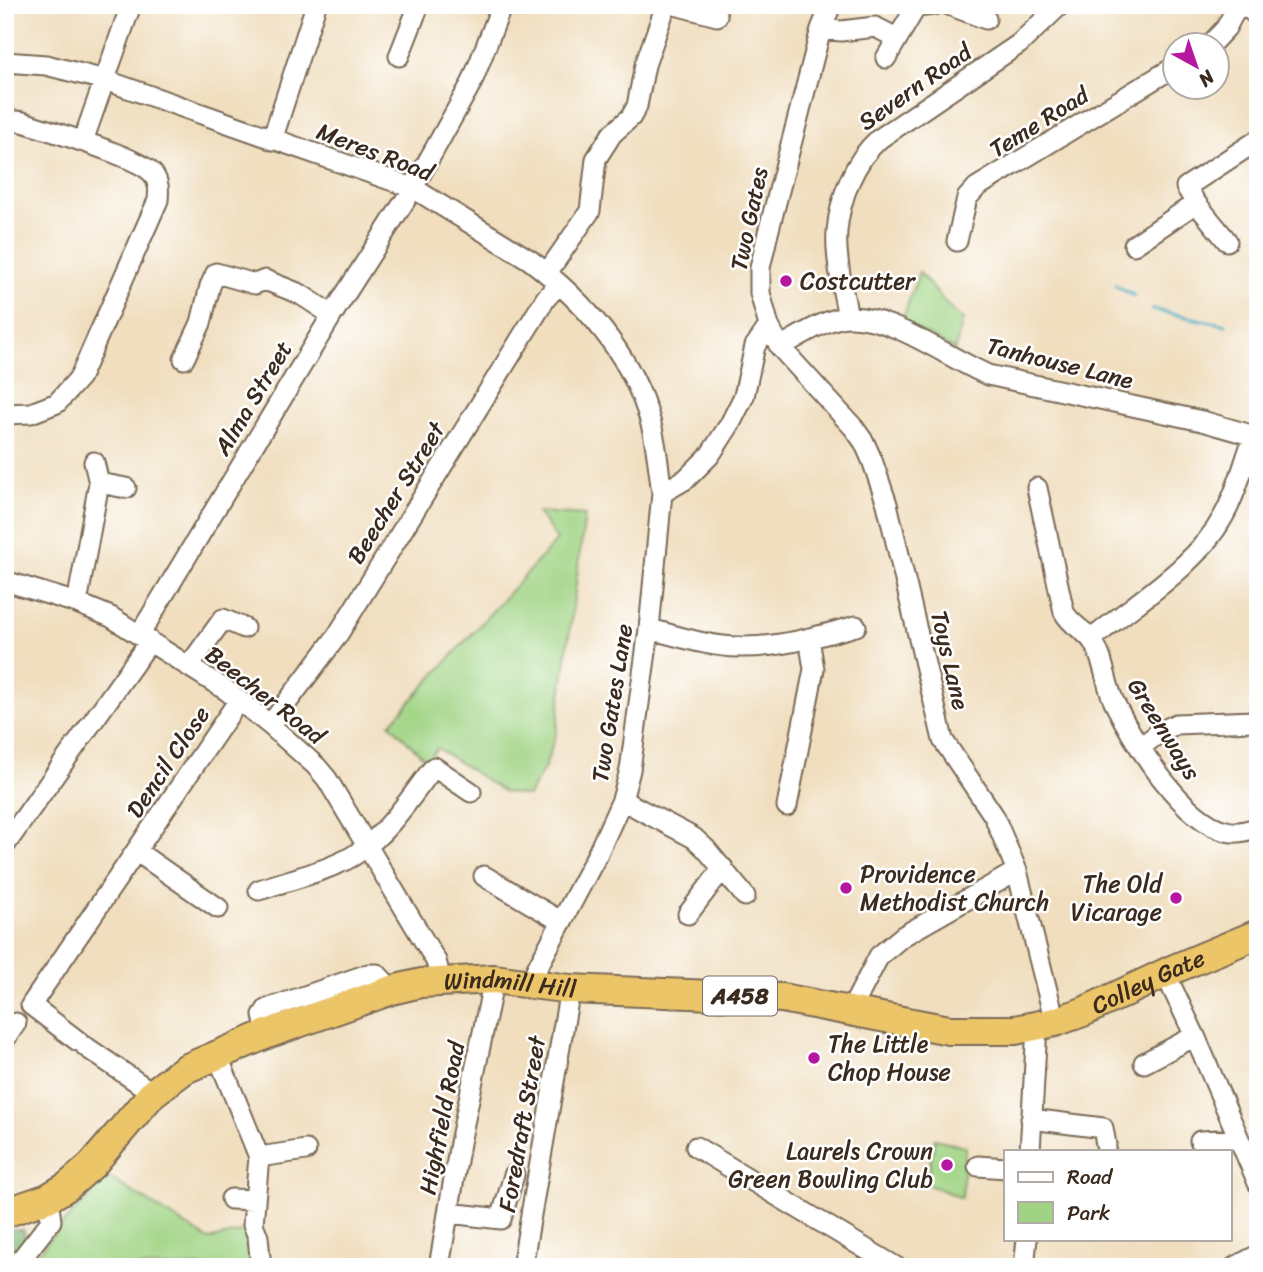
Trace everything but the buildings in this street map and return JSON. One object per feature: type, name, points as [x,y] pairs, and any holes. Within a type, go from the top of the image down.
[{"type":"highway","name":"Colley Gate","points":[[1046,1024],[1083,1012],[1165,973],[1258,934]]},
{"type":"highway","name":"Windmill Hill","points":[[48,1198],[68,1186],[92,1165],[153,1093],[185,1069],[267,1034],[391,990],[441,980],[494,979],[570,989],[782,998],[949,1030],[1015,1030],[1046,1024]]},
{"type":"highway","name":"A458","points":[[5,1213],[48,1198]]},
{"type":"street","points":[[83,141],[131,5]]},
{"type":"street","points":[[272,139],[316,5]]},
{"type":"street","points":[[399,56],[419,5]]},
{"type":"street","name":"Alma Street","points":[[5,845],[145,638],[332,315],[413,188],[472,82],[502,5]]},
{"type":"street","name":"Beecher Street","points":[[270,725],[337,636],[546,298],[553,278],[590,211],[596,159],[612,134],[631,117],[637,106],[645,65],[666,5]]},
{"type":"street","points":[[675,5],[717,16]]},
{"type":"street","name":"Two Gates","points":[[769,326],[760,293],[760,268],[821,29],[831,5]]},
{"type":"street","points":[[886,58],[916,7],[934,5]]},
{"type":"street","points":[[949,5],[986,19]]},
{"type":"street","name":"Severn Road","points":[[848,317],[837,232],[843,199],[857,164],[879,139],[1019,44],[1060,5]]},
{"type":"street","points":[[1222,32],[1238,5]]},
{"type":"street","points":[[1244,5],[1258,16]]},
{"type":"street","points":[[821,29],[841,31],[875,27],[897,38]]},
{"type":"street","name":"Meres Road","points":[[5,62],[46,65],[105,80],[413,188],[530,260],[553,278],[619,351],[646,408],[657,453],[662,494]]},
{"type":"street","name":"Teme Road","points":[[957,241],[967,198],[978,187],[1162,74]]},
{"type":"street","points":[[5,125],[16,121],[23,122],[83,141],[140,164],[151,172],[159,189],[158,200],[80,377],[57,403],[31,414],[5,414]]},
{"type":"street","points":[[1227,241],[1186,187],[1258,139]]},
{"type":"street","points":[[1134,245],[1196,203]]},
{"type":"street","points":[[184,359],[201,323],[216,273],[255,284],[265,280],[300,294],[332,315]]},
{"type":"street","name":"Tanhouse Lane","points":[[780,347],[810,329],[848,317],[872,321],[907,333],[988,375],[1202,421],[1256,436]]},
{"type":"street","points":[[662,494],[686,480],[710,455],[730,424],[744,396],[755,346],[769,326]]},
{"type":"street","name":"Toys Lane","points":[[769,326],[780,347],[838,409],[864,442],[887,504],[943,740],[994,816],[1017,872],[1046,1024],[1031,1119],[1031,1150]]},
{"type":"street","points":[[1092,639],[1171,577],[1212,533],[1224,517],[1256,436]]},
{"type":"street","points":[[77,603],[99,483],[94,462]]},
{"type":"street","points":[[99,483],[126,488]]},
{"type":"street","name":"Greenways","points":[[1037,488],[1064,612],[1070,623],[1092,639],[1115,705],[1141,747],[1176,797],[1198,817],[1228,832],[1245,832],[1258,827]]},
{"type":"street","name":"Two Gates Lane","points":[[534,983],[536,970],[597,855],[622,800],[635,752],[662,494]]},
{"type":"street","name":"Beecher Road","points":[[5,581],[77,603],[111,617],[239,700],[316,766],[368,845],[436,961],[441,980]]},
{"type":"street","points":[[189,666],[223,619],[244,628]]},
{"type":"street","points":[[649,629],[712,644],[740,647],[809,638],[856,626]]},
{"type":"street","points":[[787,806],[814,669],[809,638]]},
{"type":"street","name":"Dencil Close","points":[[153,1093],[31,1005],[239,700]]},
{"type":"street","points":[[1141,747],[1160,732],[1176,724],[1254,721]]},
{"type":"street","points":[[259,890],[358,854],[388,826],[434,767],[471,792]]},
{"type":"street","points":[[622,800],[694,838],[745,896]]},
{"type":"street","name":"Dencil Close","points":[[136,851],[218,908]]},
{"type":"street","points":[[688,914],[723,869]]},
{"type":"street","points":[[851,1010],[878,956],[903,936],[1017,872]]},
{"type":"street","points":[[484,876],[562,922]]},
{"type":"street","points":[[1165,973],[1258,1183]]},
{"type":"street","name":"Highfield Road","points":[[439,1267],[460,1143],[494,979]]},
{"type":"street","name":"Foredraft Street","points":[[522,1267],[570,989]]},
{"type":"street","points":[[1143,1063],[1195,1036]]},
{"type":"street","points":[[217,1054],[258,1157],[253,1224],[258,1237],[261,1267]]},
{"type":"street","points":[[1031,1119],[1108,1128]]},
{"type":"street","points":[[1200,1141],[1239,1139]]},
{"type":"street","points":[[696,1147],[895,1267]]},
{"type":"street","points":[[258,1157],[306,1150]]},
{"type":"street","points":[[978,1166],[1004,1168]]},
{"type":"street","points":[[449,1213],[501,1219],[514,1175]]},
{"type":"street","points":[[15,1267],[51,1221],[48,1198]]},
{"type":"street","points":[[231,1199],[254,1200]]},
{"type":"street","points":[[1024,1267],[1027,1240]]},
{"type":"street","points":[[1235,1267],[1258,1255]]},
{"type":"green space","points":[[919,272],[953,312],[963,319],[955,350],[902,321]]},
{"type":"green space","points":[[538,512],[585,515],[556,734],[545,767],[528,796],[504,792],[437,748],[427,761],[390,724],[557,540]]},
{"type":"green space","name":"Laurels Crown Green Bowling Club","points":[[935,1139],[965,1146],[962,1198],[926,1184]]},
{"type":"green space","points":[[107,1176],[209,1240],[249,1230],[257,1267],[28,1267],[57,1230]]},
{"type":"green space","points":[[5,1229],[24,1230],[25,1242],[5,1264]]},
{"type":"waterway","points":[[1115,285],[1134,296]]},
{"type":"waterway","points":[[1152,309],[1226,325]]},
{"type":"place","name":"Costcutter","points":[[786,281]]},
{"type":"place","name":"Providence Methodist Church","points":[[846,888]]},
{"type":"place","name":"The Old Vicarage","points":[[1176,898]]},
{"type":"place","name":"The Little Chop House","points":[[814,1058]]},
{"type":"place","name":"Laurels Crown Green Bowling Club","points":[[947,1165]]}]
